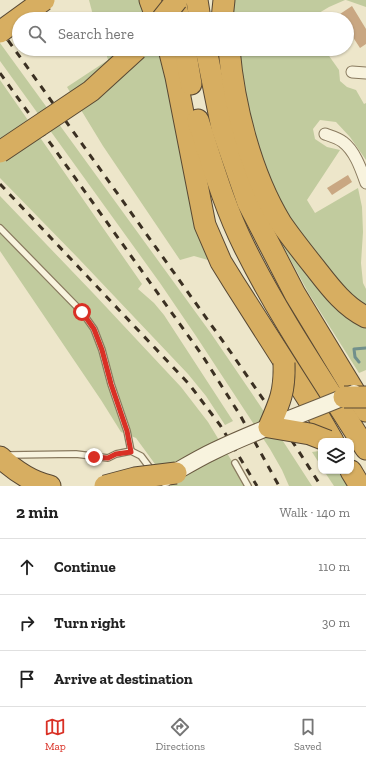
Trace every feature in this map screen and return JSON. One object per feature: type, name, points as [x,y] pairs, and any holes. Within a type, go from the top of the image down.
[{"type":"highway","points":[[28,12],[44,0]]},
{"type":"highway","points":[[150,0],[155,12]]},
{"type":"highway","points":[[167,12],[176,0]]},
{"type":"highway","points":[[176,0],[178,12]]},
{"type":"highway","points":[[197,0],[199,12]]},
{"type":"highway","points":[[0,32],[12,23]]},
{"type":"highway","points":[[0,152],[91,91],[129,56]]},
{"type":"highway","points":[[171,56],[205,225],[221,262],[331,438]]},
{"type":"highway","points":[[185,56],[198,120],[205,186],[221,262]]},
{"type":"highway","points":[[207,56],[222,128],[248,203],[295,294],[366,411]]},
{"type":"highway","points":[[220,56],[222,128]]},
{"type":"highway","points":[[230,56],[236,99],[250,153],[269,200],[281,222],[294,241],[325,281],[342,300],[359,314],[366,317]]},
{"type":"highway","points":[[198,120],[220,189],[246,251],[271,298],[366,449]]},
{"type":"highway","points":[[284,363],[285,381],[282,396],[269,427],[310,434],[320,438]]},
{"type":"highway","points":[[344,397],[366,397]]},
{"type":"highway","points":[[0,457],[13,469],[39,483],[50,486]]},
{"type":"highway","points":[[105,486],[135,478],[168,482]]},
{"type":"main road","points":[[152,486],[168,482],[213,451],[366,388]]},
{"type":"street","points":[[352,72],[366,73]]},
{"type":"street","points":[[326,134],[343,142],[352,152],[366,183]]},
{"type":"lane","points":[[0,228],[82,312],[94,329],[127,431],[131,452]]},
{"type":"lane","points":[[0,453],[8,456],[76,454],[108,458],[116,454],[131,452],[141,456],[168,482]]},
{"type":"lane","points":[[235,463],[248,486]]},
{"type":"green space","points":[[89,0],[144,0],[148,12],[92,12]]},
{"type":"green space","points":[[234,0],[345,0],[321,12],[234,12]]},
{"type":"green space","points":[[346,0],[366,0],[366,7]]},
{"type":"green space","points":[[0,43],[210,332],[312,486],[289,486],[270,449],[160,283],[0,61]]},
{"type":"green space","points":[[107,56],[164,56],[208,260],[194,256],[180,260],[103,146],[67,87],[108,60]]},
{"type":"green space","points":[[236,56],[329,56],[339,70],[340,81],[347,87],[356,90],[364,104],[366,103],[366,160],[350,137],[336,122],[320,120],[313,129],[315,139],[327,147],[340,150],[307,200],[315,213],[358,188],[362,207],[363,232],[361,263],[363,283],[366,289],[366,307],[353,297],[303,244],[262,174]]},
{"type":"green space","points":[[0,80],[142,284],[138,289],[154,303],[164,315],[233,421],[225,425],[206,396],[188,374],[0,178]]},
{"type":"green space","points":[[0,196],[181,387],[208,422],[247,486],[171,486],[136,438],[121,432],[0,251]]},
{"type":"green space","points":[[268,218],[366,324],[366,370],[359,373],[309,294]]},
{"type":"green space","points":[[318,451],[318,461],[312,452]]},
{"type":"green space","points":[[326,474],[344,474],[351,486],[334,486]]},
{"type":"building","points":[[352,6],[366,29],[366,44],[360,48],[354,39],[354,12],[343,12]]},
{"type":"building","points":[[348,175],[352,182],[332,195],[327,188]]},
{"type":"waterway","points":[[359,362],[355,357],[354,349],[366,348]]},
{"type":"railway","points":[[0,29],[12,46]]},
{"type":"railway","points":[[19,56],[232,354],[321,486]]},
{"type":"railway","points":[[0,73],[202,355],[240,415],[279,486]]},
{"type":"railway","points":[[0,184],[189,384],[220,425],[257,486]]},
{"type":"route","points":[[82,312],[94,329],[102,350],[111,384],[127,431],[131,452],[116,454],[108,458],[94,457]]}]
